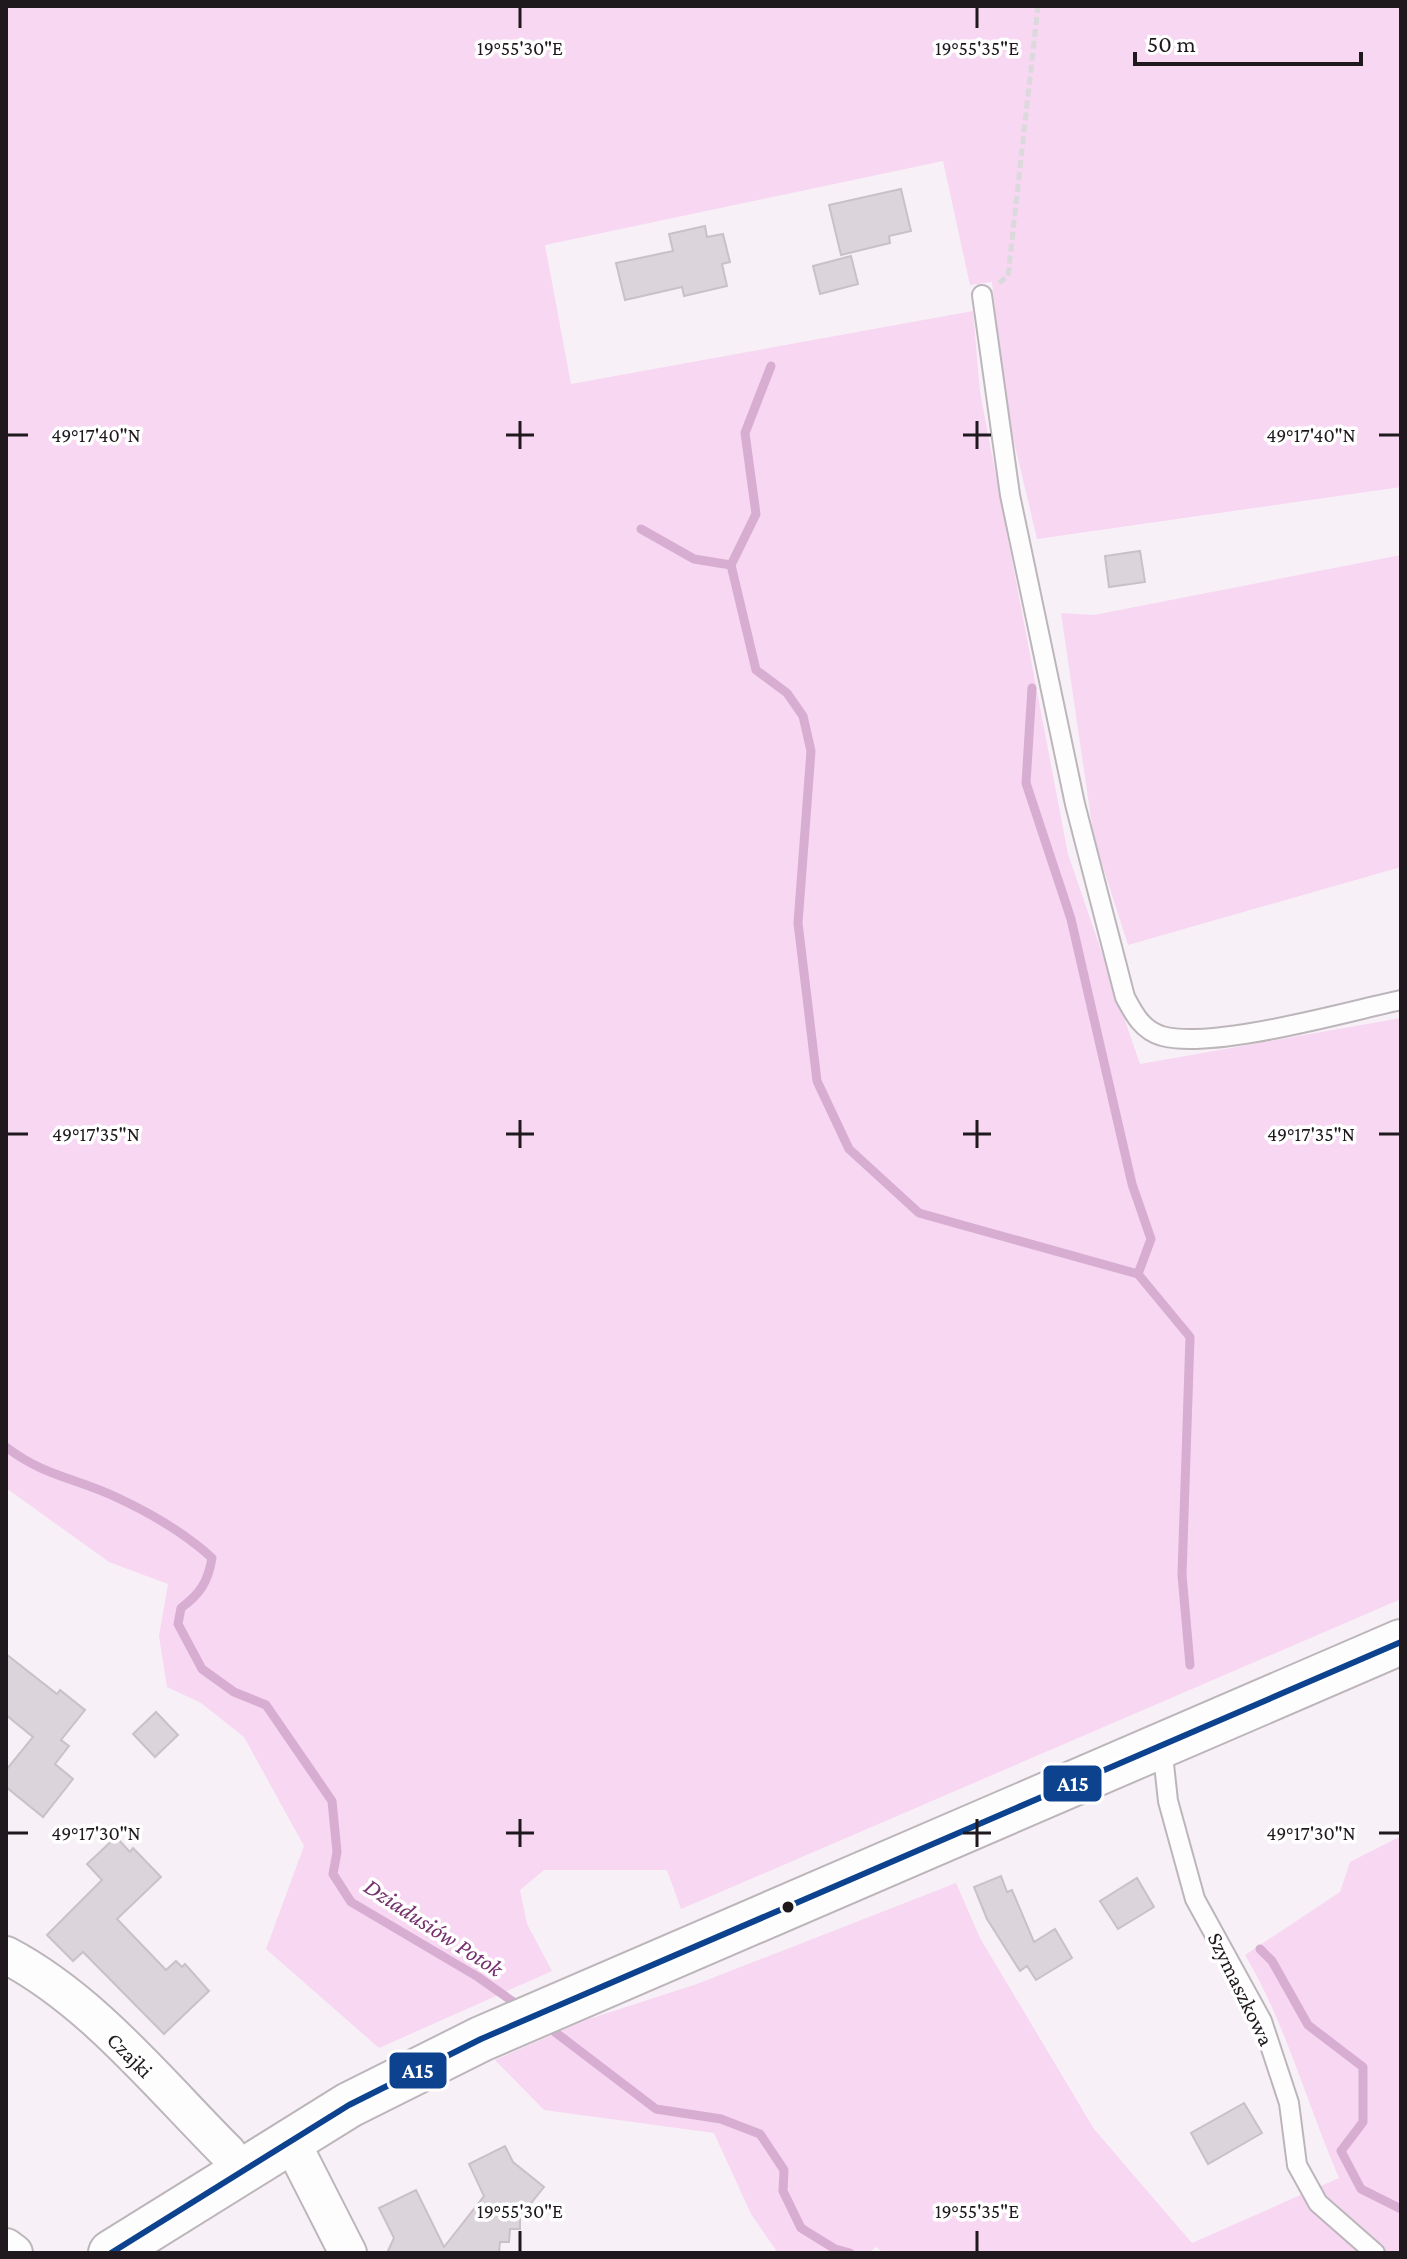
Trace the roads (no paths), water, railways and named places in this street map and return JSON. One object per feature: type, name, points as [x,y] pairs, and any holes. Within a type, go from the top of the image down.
[{"type":"street","points":[[111,2253],[290,2139],[349,2105],[481,2039],[1401,1642]]},
{"type":"street","name":"Czajki","points":[[6,1955],[50,1983],[102,2027],[227,2152],[240,2171]]},
{"type":"street","points":[[290,2139],[348,2253]]},
{"type":"street","points":[[6,2247],[14,2253]]},
{"type":"lane","points":[[982,295],[1010,495],[1071,788],[1125,997],[1138,1022],[1160,1035],[1188,1040],[1233,1035],[1401,1000]]},
{"type":"lane","name":"Szymaszkowa","points":[[1162,1746],[1168,1801],[1195,1899],[1262,2021],[1289,2103],[1297,2165],[1318,2203],[1375,2253]]},
{"type":"waterway","points":[[771,366],[745,433],[756,514],[731,565],[756,670],[787,693],[803,716],[811,751],[798,923],[817,1081],[849,1149],[919,1213],[1138,1274],[1190,1337],[1182,1575],[1190,1665]]},
{"type":"waterway","points":[[641,529],[694,559],[731,565]]},
{"type":"waterway","points":[[1032,688],[1026,783],[1071,919],[1132,1184],[1151,1239],[1138,1274]]},
{"type":"waterway","name":"Dziadusiów Potok","points":[[6,1447],[34,1465],[143,1510],[179,1532],[212,1558],[202,1587],[181,1608],[178,1624],[202,1669],[234,1692],[266,1705],[332,1801],[337,1852],[333,1874],[351,1902],[478,1977],[522,2008]]},
{"type":"waterway","points":[[1260,1949],[1272,1961],[1308,2025],[1363,2067],[1363,2122],[1341,2151],[1361,2189],[1401,2209]]},
{"type":"waterway","name":"Dziadusiów Potok","points":[[547,2026],[656,2109],[721,2119],[760,2134],[784,2170],[783,2191],[801,2228],[835,2249],[850,2253]]}]
